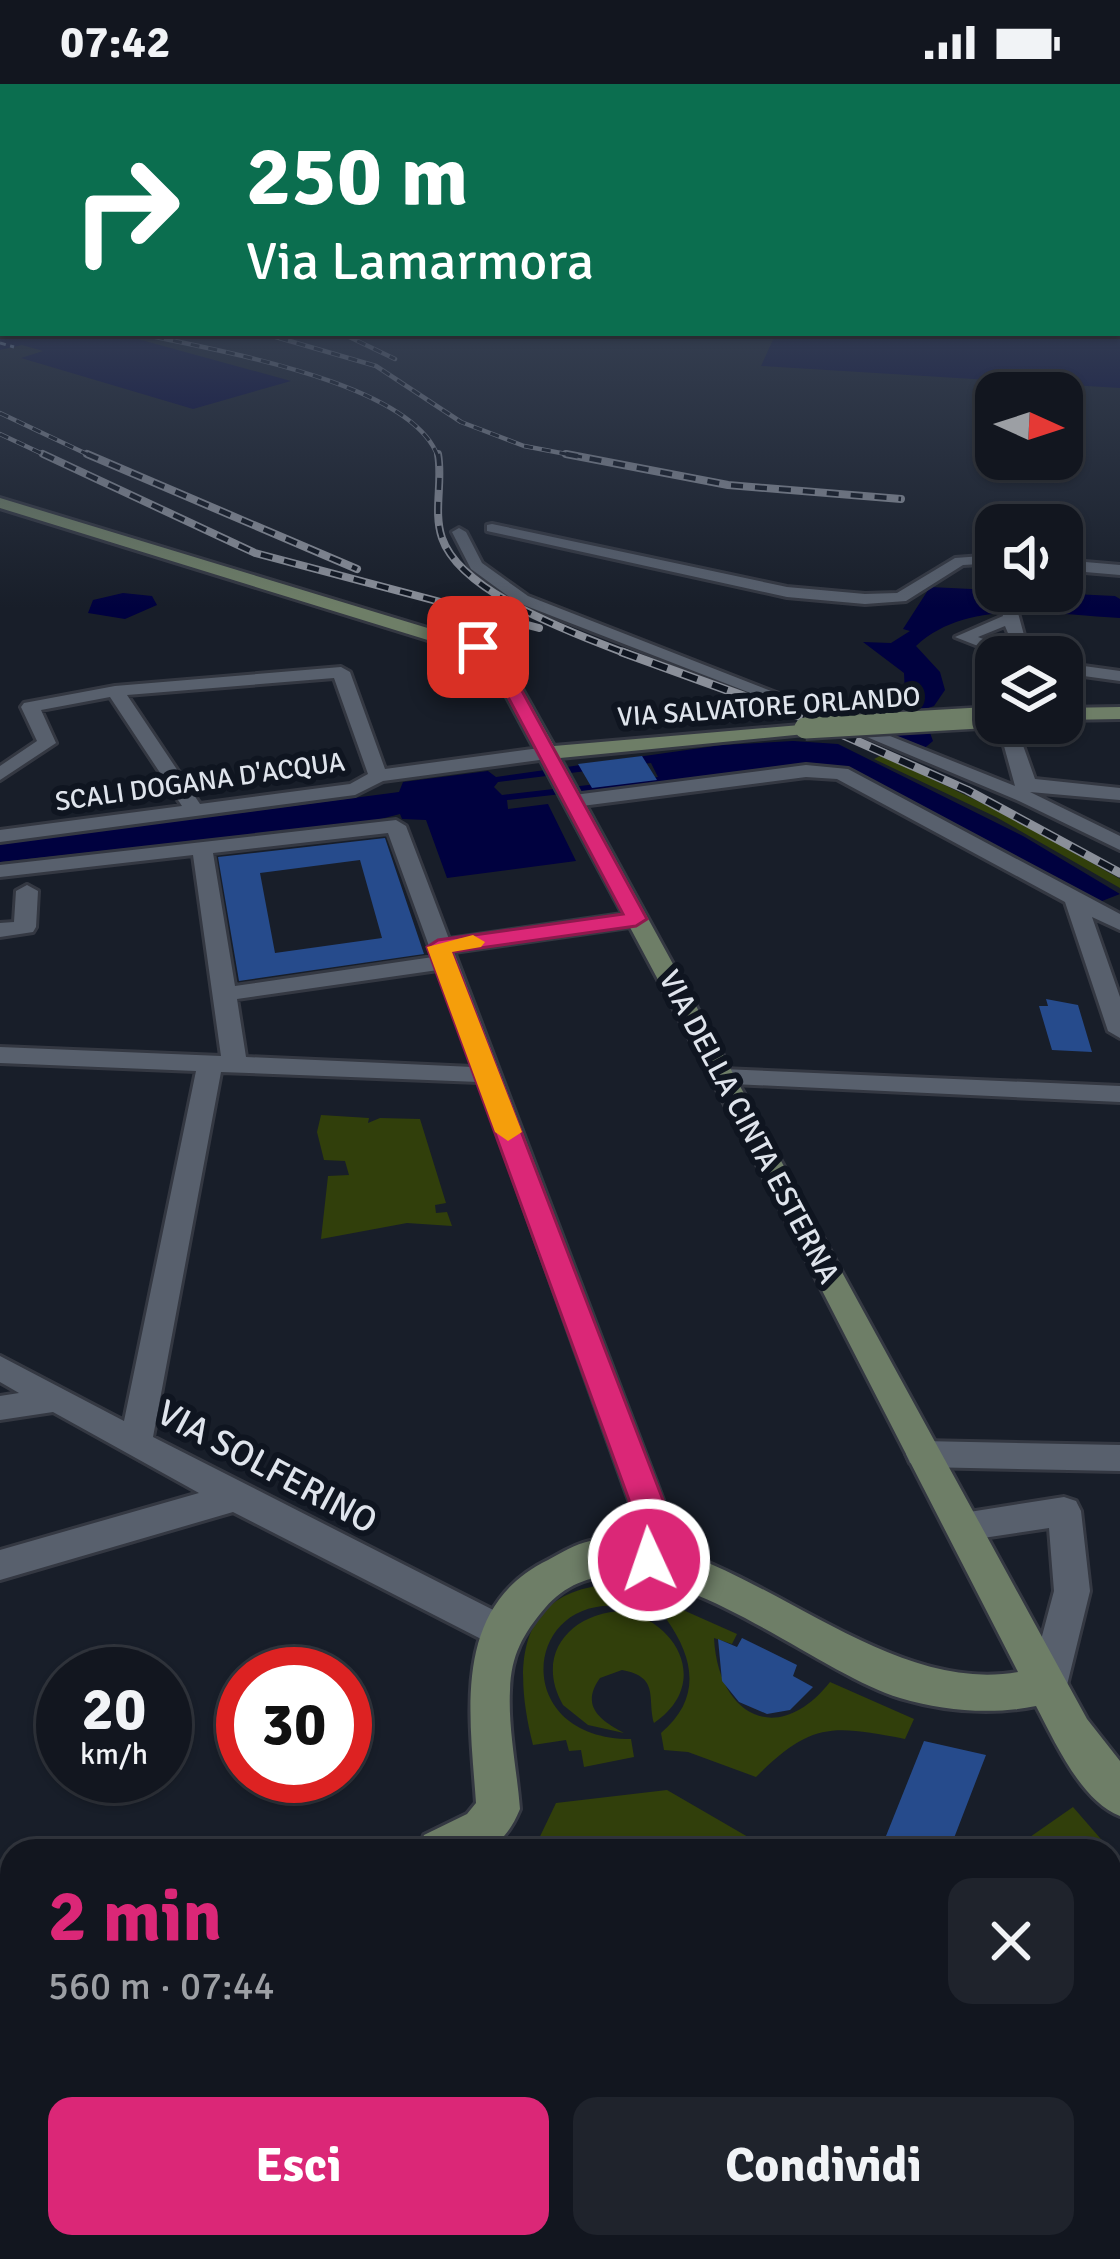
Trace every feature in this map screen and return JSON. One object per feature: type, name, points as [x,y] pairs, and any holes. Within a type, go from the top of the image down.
[{"type":"main road","name":"VIA DELLA CINTA ESTERNA","points":[[0,503],[486,650],[574,801],[1072,1733],[1120,1795]]},
{"type":"main road","points":[[1083,713],[1120,712]]},
{"type":"main road","name":"VIA SALVATORE ORLANDO","points":[[551,759],[738,733],[975,718]]},
{"type":"main road","points":[[464,1839],[489,1825],[500,1800],[489,1689],[500,1630],[530,1593],[575,1563],[618,1556],[649,1560],[902,1680],[996,1695],[1048,1685]]},
{"type":"street","points":[[831,718],[522,599],[488,577],[474,535],[788,592],[843,597],[900,598],[960,561],[975,561]]},
{"type":"street","points":[[1083,567],[1120,570]]},
{"type":"street","points":[[940,571],[975,577]]},
{"type":"street","points":[[1009,612],[1015,636]]},
{"type":"street","points":[[975,641],[963,637],[1011,618]]},
{"type":"street","points":[[1083,671],[1120,676]]},
{"type":"street","points":[[0,773],[47,743],[30,707],[115,691],[341,672],[378,776]]},
{"type":"street","points":[[115,691],[195,811]]},
{"type":"street","points":[[864,732],[1023,789],[1120,844]]},
{"type":"street","points":[[1012,744],[1023,789]]},
{"type":"street","name":"SCALI DOGANA D'ACQUA","points":[[0,836],[355,788],[378,776],[551,759]]},
{"type":"street","points":[[574,801],[806,771],[842,773],[1120,923]]},
{"type":"street","points":[[1023,789],[1120,794]]},
{"type":"street","points":[[0,871],[396,826],[646,1500],[652,1530],[649,1560]]},
{"type":"street","points":[[136,1442],[222,1063],[225,994],[202,848]]},
{"type":"street","points":[[0,930],[32,925],[27,891]]},
{"type":"street","points":[[1073,894],[1120,1031]]},
{"type":"street","points":[[225,994],[636,919]]},
{"type":"street","points":[[0,1055],[487,1075]]},
{"type":"street","points":[[722,1077],[1120,1094]]},
{"type":"street","name":"VIA SOLFERINO","points":[[0,1368],[235,1497],[500,1630]]},
{"type":"street","points":[[0,1408],[58,1399]]},
{"type":"street","points":[[922,1454],[1120,1458]]},
{"type":"street","points":[[0,1565],[235,1497]]},
{"type":"street","points":[[963,1527],[1064,1511],[1072,1591],[1048,1685]]},
{"type":"green space","points":[[882,755],[1013,818],[1120,879],[1120,888],[996,817],[874,759]]},
{"type":"green space","points":[[321,1115],[369,1118],[368,1123],[380,1118],[420,1119],[446,1203],[435,1205],[436,1213],[447,1212],[452,1226],[407,1223],[321,1239],[328,1176],[349,1175],[345,1161],[324,1160],[317,1132]]},
{"type":"green space","points":[[629,1584],[650,1592],[639,1610],[601,1606],[572,1617],[552,1637],[544,1663],[547,1690],[562,1714],[590,1732],[631,1739],[634,1757],[584,1767],[581,1750],[569,1751],[566,1740],[533,1745],[523,1683],[525,1655],[544,1611],[564,1596],[592,1587]]},
{"type":"green space","points":[[674,1606],[737,1634],[732,1644],[714,1638],[718,1665],[726,1687],[754,1714],[772,1718],[790,1714],[830,1682],[914,1719],[905,1739],[859,1731],[824,1732],[792,1746],[756,1777],[688,1752],[664,1750],[661,1733],[683,1707],[690,1679],[684,1650],[667,1620]]},
{"type":"green space","points":[[624,1611],[644,1618],[673,1642],[684,1675],[671,1708],[654,1723],[650,1690],[642,1678],[622,1670],[600,1678],[592,1704],[624,1733],[588,1725],[563,1705],[553,1669],[563,1639],[574,1628],[605,1613]]},
{"type":"green space","points":[[667,1790],[751,1839],[539,1839],[556,1803]]},
{"type":"green space","points":[[1073,1807],[1101,1839],[1027,1839]]},
{"type":"shaded area","points":[[930,587],[975,589],[975,612],[1013,612],[961,621],[916,646],[940,672],[945,690],[934,706],[920,711],[921,727],[929,730],[933,741],[921,751],[892,736],[894,712],[888,712],[905,693],[904,673],[863,642],[891,643],[910,631],[903,629]]},
{"type":"shaded area","points":[[123,593],[152,596],[157,605],[125,619],[88,613],[93,600]]},
{"type":"shaded area","points":[[1083,594],[1120,599],[1120,618],[1013,612],[1083,612]]},
{"type":"shaded area","points":[[838,744],[1023,836],[1120,894],[1097,903],[860,773],[823,765],[507,800],[508,809],[548,804],[576,861],[447,878],[426,820],[402,819],[400,814],[369,822],[0,862],[0,844],[399,792],[403,782],[488,771],[496,777],[722,745]],"holes":[[[651,763],[658,777],[502,795],[494,787],[498,782]]]},
{"type":"building","points":[[642,756],[657,780],[592,788],[578,764]]},
{"type":"building","points":[[385,838],[424,954],[239,981],[218,857]],"holes":[[[360,860],[382,938],[275,953],[260,873]]]},
{"type":"building","points":[[1046,999],[1078,1005],[1092,1052],[1052,1050],[1039,1006],[1048,1006]]},
{"type":"building","points":[[742,1638],[797,1665],[793,1676],[813,1687],[790,1710],[767,1714],[739,1702],[722,1681],[718,1639],[737,1647]]},
{"type":"building","points":[[924,1741],[986,1755],[954,1839],[885,1839]]},
{"type":"railway","points":[[385,406],[421,431],[438,457]]},
{"type":"railway","points":[[436,406],[461,422],[524,446],[582,457]]},
{"type":"railway","points":[[0,413],[93,457]]},
{"type":"railway","points":[[0,434],[49,457]]},
{"type":"railway","points":[[43,454],[255,553],[539,628]]},
{"type":"railway","points":[[87,454],[357,569]]},
{"type":"railway","points":[[438,454],[439,528],[453,558],[472,577],[524,610],[626,653]]},
{"type":"railway","points":[[566,454],[728,485],[901,499]]},
{"type":"railway","points":[[622,652],[626,653]]},
{"type":"railway","points":[[626,653],[807,719]]},
{"type":"railway","points":[[626,653],[630,655]]},
{"type":"railway","points":[[841,734],[967,790],[1120,873]]},
{"type":"slow traffic","points":[[473,942],[438,947],[508,1132]]},
{"type":"route","points":[[478,647],[497,660],[636,919],[438,947],[646,1500],[652,1530],[649,1560]]}]
